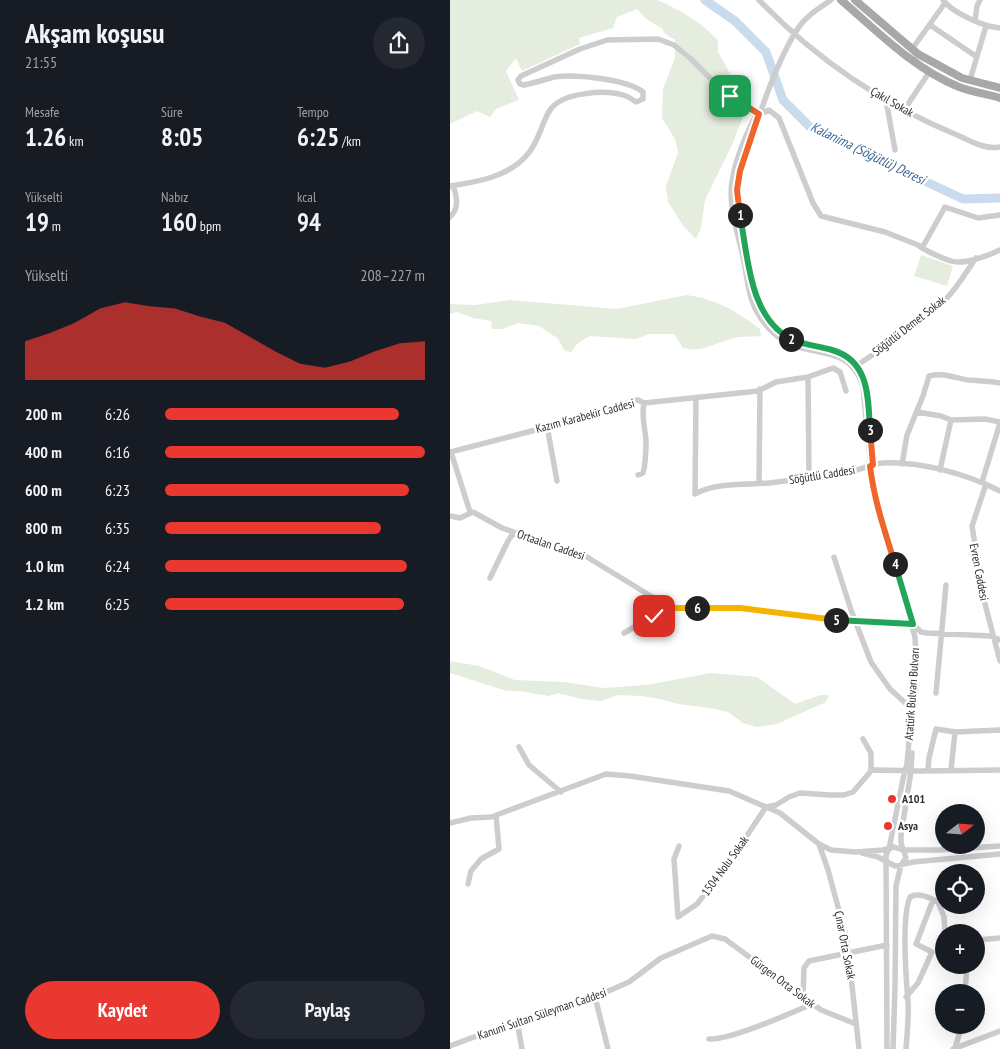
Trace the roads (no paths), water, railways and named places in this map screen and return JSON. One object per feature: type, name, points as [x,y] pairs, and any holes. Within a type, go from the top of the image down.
[{"type":"main road","points":[[841,0],[911,59],[930,71],[959,86],[1000,98]]},
{"type":"main road","points":[[855,0],[918,54],[962,78],[1000,88]]},
{"type":"street","name":"Çakıl Sokak","points":[[759,0],[779,21],[835,68],[886,100],[931,124],[987,148],[1000,147]]},
{"type":"street","name":"Atatürk Bulvarı Bulvarı","points":[[832,0],[806,18],[795,34],[780,63],[759,114],[740,171],[737,190],[748,261],[758,304],[772,324],[788,338],[839,352],[856,366],[864,376],[867,388],[871,466]]},
{"type":"street","points":[[975,21],[977,6],[980,0]]},
{"type":"street","points":[[912,49],[944,2],[975,21],[986,26],[1000,28]]},
{"type":"street","points":[[930,24],[977,57]]},
{"type":"street","points":[[970,80],[986,26]]},
{"type":"street","points":[[450,218],[454,214],[457,197],[452,186],[482,180],[505,172],[513,166],[527,155],[542,131],[550,109],[562,100],[584,93],[596,92],[626,96],[636,102],[643,99],[643,92],[638,87],[613,80],[556,77],[524,85],[520,84],[518,80],[522,76],[580,49],[607,40],[658,39],[674,46],[692,59],[718,86],[759,114],[769,110],[779,118],[813,203],[821,216],[885,232],[918,245],[952,262],[964,262],[1000,250]]},
{"type":"street","points":[[904,110],[930,71]]},
{"type":"street","points":[[886,100],[895,150]]},
{"type":"street","name":"Atatürk Bulvarı Bulvarı","points":[[759,114],[755,117],[737,160],[731,189],[732,207],[751,299],[764,323],[783,340],[804,348],[838,356],[856,371],[864,387],[871,466],[915,626],[919,657],[901,835],[906,858],[901,865],[896,886],[893,1049]]},
{"type":"street","points":[[922,248],[945,207],[978,218],[1000,215]]},
{"type":"street","name":"Söğütlü Demet Sokak","points":[[856,366],[885,347],[940,304],[958,284],[976,258]]},
{"type":"street","name":"Kazım Karabekir Caddesi","points":[[451,452],[582,418],[632,401],[638,400],[644,403],[758,391],[776,382],[808,377],[832,368],[837,369],[842,376],[846,391]]},
{"type":"street","points":[[902,464],[907,435],[929,376],[939,374],[1000,383]]},
{"type":"street","points":[[808,377],[809,477]]},
{"type":"street","points":[[759,483],[760,389]]},
{"type":"street","name":"Söğütlü Caddesi","points":[[696,398],[695,494],[709,488],[852,471],[881,463],[940,470],[984,483],[1000,491]]},
{"type":"street","points":[[638,476],[642,473],[645,465],[646,440],[642,414],[644,403]]},
{"type":"street","points":[[917,412],[941,416],[951,420],[985,419],[1000,422]]},
{"type":"street","points":[[940,470],[951,420]]},
{"type":"street","name":"Evren Caddesi","points":[[1000,422],[972,532],[980,574],[979,581],[997,639],[1000,661]]},
{"type":"street","points":[[547,426],[557,481]]},
{"type":"street","points":[[450,516],[460,518],[470,512],[451,452]]},
{"type":"street","name":"Ortaalan Caddesi","points":[[470,512],[502,528],[587,557],[654,598],[675,608],[740,608],[856,622],[915,626],[922,632],[991,636],[997,639]]},
{"type":"street","points":[[490,578],[512,535],[518,534]]},
{"type":"street","points":[[498,545],[507,544]]},
{"type":"street","points":[[834,557],[871,662],[890,689],[912,709]]},
{"type":"street","points":[[936,693],[946,585]]},
{"type":"street","points":[[624,632],[657,614],[675,608]]},
{"type":"street","name":"Atatürk Bulvarı Bulvarı","points":[[887,1049],[886,855],[908,771],[916,653],[915,626]]},
{"type":"street","points":[[928,771],[936,729],[955,732],[1000,730]]},
{"type":"street","points":[[952,770],[955,732]]},
{"type":"street","points":[[766,808],[800,793],[849,794],[856,790],[871,771],[871,753],[863,739]]},
{"type":"street","points":[[519,747],[529,765],[561,792]]},
{"type":"street","points":[[871,771],[1000,770]]},
{"type":"street","points":[[450,823],[496,815],[606,774],[729,791],[780,813],[819,844],[831,850],[855,852],[878,857],[895,866],[937,859],[1000,854]]},
{"type":"street","name":"1504 Nolu Sokak","points":[[679,846],[674,859],[678,918],[697,904],[705,894],[766,808]]},
{"type":"street","points":[[468,884],[471,871],[480,859],[499,849],[496,815]]},
{"type":"street","name":"Çınar Orta Sokak","points":[[819,844],[828,870],[849,953],[859,1049]]},
{"type":"street","points":[[855,852],[889,849],[894,846],[903,850],[1000,846]]},
{"type":"street","points":[[905,1049],[908,905],[910,897],[916,895],[938,902],[944,924]]},
{"type":"street","points":[[906,996],[918,983],[932,952],[916,944],[933,900]]},
{"type":"street","name":"Gürgen Orta Sokak","points":[[712,936],[725,939],[831,1016],[856,1024]]},
{"type":"street","name":"Kanuni Sultan Süleyman Caddesi","points":[[450,1046],[517,1021],[595,997],[629,982],[660,958],[712,936]]},
{"type":"street","points":[[985,939],[1000,938]]},
{"type":"street","points":[[803,996],[804,968],[809,961],[886,945]]},
{"type":"street","points":[[595,997],[608,1049]]},
{"type":"street","points":[[709,1039],[717,1039],[742,1031],[812,1004]]},
{"type":"street","points":[[517,1021],[522,1049]]},
{"type":"street","points":[[954,1049],[1000,1031]]},
{"type":"street","points":[[954,1049],[959,1034]]},
{"type":"waterway","name":"Kalanima (Söğütlü) Deresi","points":[[705,0],[735,21],[766,52],[783,100],[811,128],[963,199],[1000,198]]},
{"type":"place","name":"A101","points":[[892,799]]},
{"type":"place","name":"Asya","points":[[888,826]]}]
